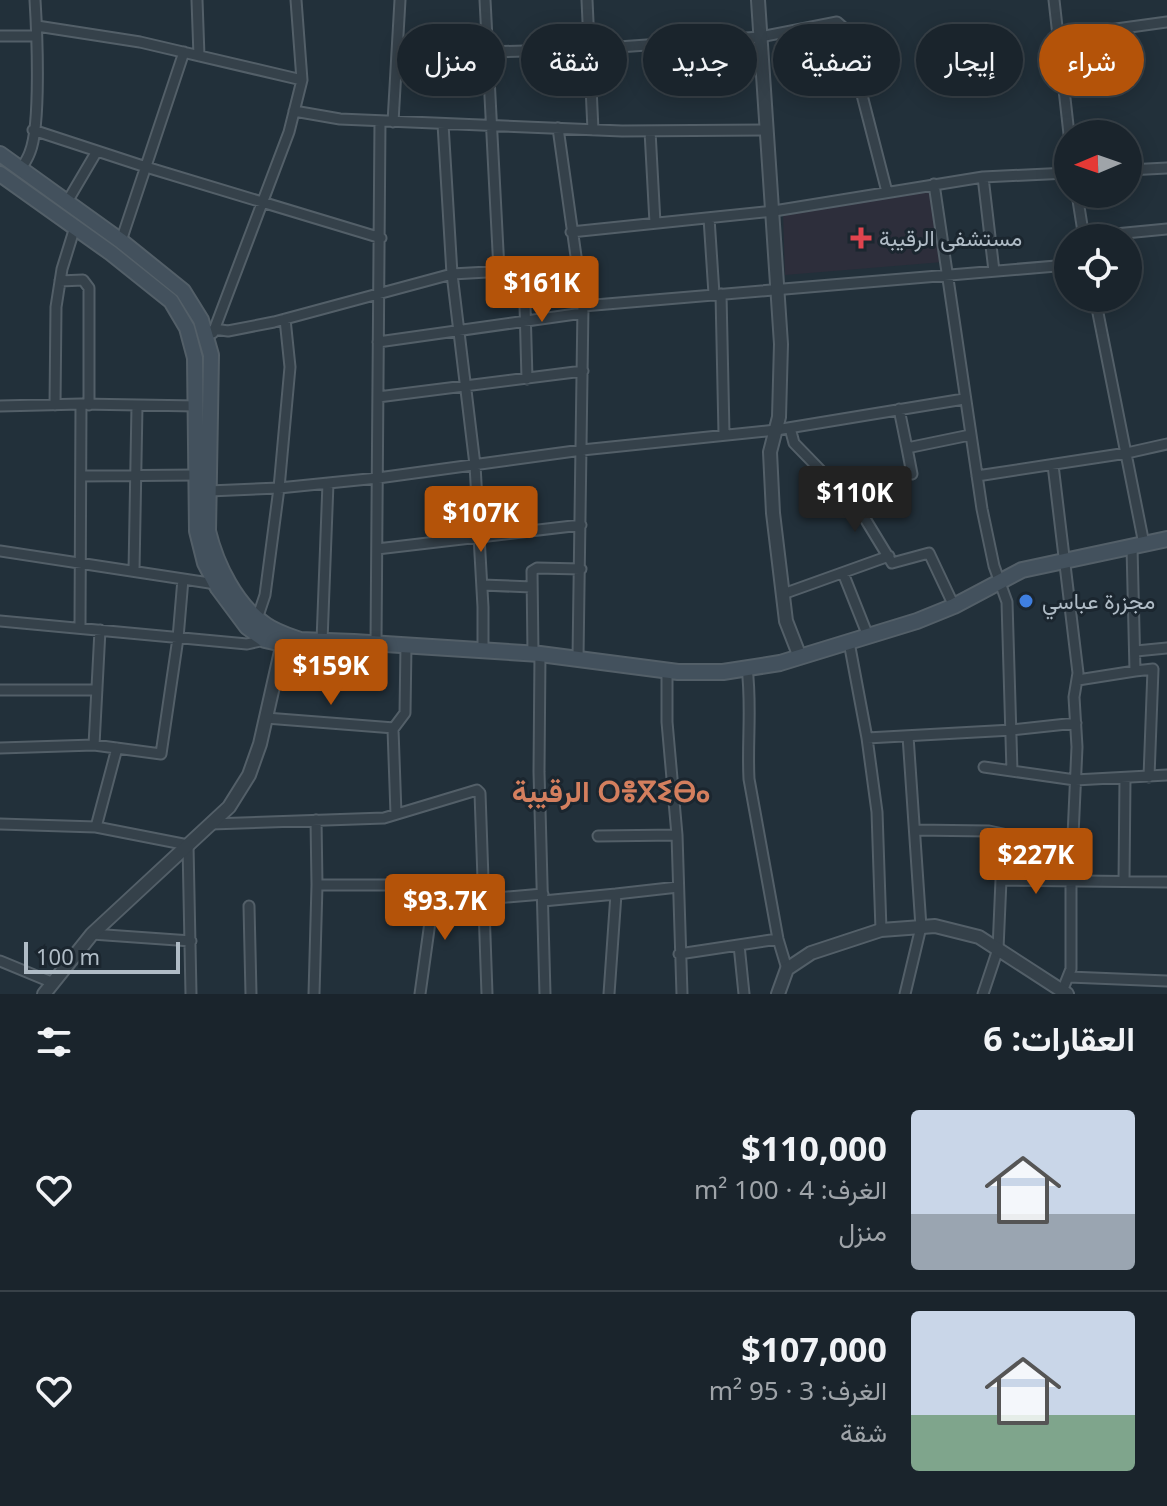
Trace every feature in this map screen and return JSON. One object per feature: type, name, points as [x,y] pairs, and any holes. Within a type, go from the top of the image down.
[{"type":"main road","points":[[0,154],[121,241],[183,291],[201,320],[211,369],[208,531],[215,559],[227,581],[257,619],[284,639]]},
{"type":"main road","points":[[0,174],[171,301],[187,328],[195,358],[197,531],[205,563],[216,584],[247,627],[265,640],[483,650],[667,670],[723,672],[800,657],[917,621],[954,606],[1022,570],[1167,539]]},
{"type":"street","points":[[21,169],[31,150],[33,130],[35,0]]},
{"type":"street","points":[[197,0],[199,56]]},
{"type":"street","points":[[208,345],[289,132],[302,80],[296,0]]},
{"type":"street","points":[[399,24],[400,0]]},
{"type":"street","points":[[485,0],[487,24]]},
{"type":"street","points":[[587,0],[588,24]]},
{"type":"street","points":[[758,0],[774,211],[781,359],[779,417],[770,452],[773,513],[786,621],[800,657]]},
{"type":"street","points":[[1054,0],[1057,24]]},
{"type":"street","points":[[627,46],[760,37],[831,22],[841,23],[887,192]]},
{"type":"street","points":[[1144,25],[1167,22]]},
{"type":"street","points":[[0,36],[36,31],[140,42],[302,80]]},
{"type":"street","points":[[121,241],[184,52]]},
{"type":"street","points":[[393,122],[397,64]]},
{"type":"street","points":[[490,96],[499,270]]},
{"type":"street","points":[[592,96],[593,130]]},
{"type":"street","points":[[1065,96],[1067,120]]},
{"type":"street","points":[[294,111],[340,119],[491,126],[650,131],[767,130]]},
{"type":"street","points":[[376,643],[380,121]]},
{"type":"street","points":[[443,124],[452,274],[475,465],[483,650]]},
{"type":"street","points":[[558,128],[583,310],[578,658]]},
{"type":"street","points":[[33,130],[381,238]]},
{"type":"street","points":[[650,131],[655,223]]},
{"type":"street","points":[[67,202],[97,151]]},
{"type":"street","points":[[1142,169],[1167,168]]},
{"type":"street","points":[[571,232],[774,211],[983,177],[1054,174]]},
{"type":"street","points":[[983,177],[994,271]]},
{"type":"street","points":[[934,184],[977,476],[994,566],[1007,602],[1012,771]]},
{"type":"street","points":[[709,218],[718,294],[724,434]]},
{"type":"street","points":[[55,405],[55,324],[60,281],[75,227]]},
{"type":"street","points":[[1142,231],[1167,229]]},
{"type":"street","points":[[378,342],[583,310],[718,294],[1054,266]]},
{"type":"street","points":[[214,329],[228,331],[285,319],[452,274],[576,267]]},
{"type":"street","points":[[524,269],[527,379]]},
{"type":"street","points":[[60,281],[83,280],[89,288],[80,628]]},
{"type":"street","points":[[1098,312],[1127,453],[1138,546],[1135,671]]},
{"type":"street","points":[[257,619],[265,595],[279,488],[290,367],[285,319]]},
{"type":"street","points":[[378,397],[583,371]]},
{"type":"street","points":[[209,491],[378,478],[582,450],[776,430],[964,399]]},
{"type":"street","points":[[0,406],[197,406]]},
{"type":"street","points":[[134,571],[137,406]]},
{"type":"street","points":[[899,409],[912,474]]},
{"type":"street","points":[[790,428],[794,443],[861,512],[894,564],[929,553],[954,606]]},
{"type":"street","points":[[907,448],[970,435]]},
{"type":"street","points":[[977,476],[1167,444]]},
{"type":"street","points":[[787,969],[811,953],[881,930],[935,926],[979,937],[1064,993],[1069,977],[1077,747],[1074,690],[1078,680],[1053,465]]},
{"type":"street","points":[[82,476],[197,475]]},
{"type":"street","points":[[322,641],[328,483]]},
{"type":"street","points":[[377,549],[581,525]]},
{"type":"street","points":[[0,551],[216,584]]},
{"type":"street","points":[[783,594],[889,556]]},
{"type":"street","points":[[545,994],[532,587],[534,568],[581,569]]},
{"type":"street","points":[[843,573],[868,636]]},
{"type":"street","points":[[0,748],[94,745],[161,754],[183,579]]},
{"type":"street","points":[[482,585],[532,587]]},
{"type":"street","points":[[0,621],[251,644],[265,640]]},
{"type":"street","points":[[94,745],[100,630]]},
{"type":"street","points":[[44,994],[92,934],[229,807],[249,775],[260,744],[284,639]]},
{"type":"street","points":[[849,642],[877,812],[881,930]]},
{"type":"street","points":[[396,814],[394,728],[405,713],[406,645]]},
{"type":"street","points":[[1136,651],[1167,648]]},
{"type":"street","points":[[747,668],[750,700],[749,779],[778,939],[787,969],[778,994]]},
{"type":"street","points":[[1078,680],[1153,669],[1149,777]]},
{"type":"street","points":[[667,670],[682,994]]},
{"type":"street","points":[[0,690],[97,690]]},
{"type":"street","points":[[266,718],[394,728]]},
{"type":"street","points":[[867,738],[1012,730],[1076,723]]},
{"type":"street","points":[[905,994],[921,927],[908,736]]},
{"type":"street","points":[[96,827],[117,748]]},
{"type":"street","points":[[984,767],[1075,780],[1167,775]]},
{"type":"street","points":[[1124,881],[1125,779]]},
{"type":"street","points":[[211,824],[384,818],[477,790],[480,793],[485,885],[487,994]]},
{"type":"street","points":[[314,994],[316,820]]},
{"type":"street","points":[[0,824],[96,827],[188,845]]},
{"type":"street","points":[[915,830],[1003,834],[998,949],[983,994]]},
{"type":"street","points":[[598,836],[677,835]]},
{"type":"street","points":[[188,845],[191,994]]},
{"type":"street","points":[[1001,880],[1167,882]]},
{"type":"street","points":[[317,885],[485,885]]},
{"type":"street","points":[[420,994],[435,886]]},
{"type":"street","points":[[485,899],[616,894],[678,887]]},
{"type":"street","points":[[609,994],[616,894]]},
{"type":"street","points":[[249,906],[251,994]]},
{"type":"street","points":[[92,934],[191,941]]},
{"type":"street","points":[[679,954],[778,939]]},
{"type":"street","points":[[739,945],[744,994]]},
{"type":"street","points":[[0,961],[51,982]]},
{"type":"street","points":[[1069,977],[1167,981]]},
{"type":"shaded area","name":"مستشفى الرقيبة","points":[[931,188],[943,262],[785,275],[783,214]]},
{"type":"place","name":"مستشفى الرقيبة","points":[[861,238]]},
{"type":"place","name":"مجزرة عباسي","points":[[1026,601]]},
{"type":"district","name":"الرقيبة ⵔⴻⴳⵉⴱⴰ","points":[[611,792]]}]
